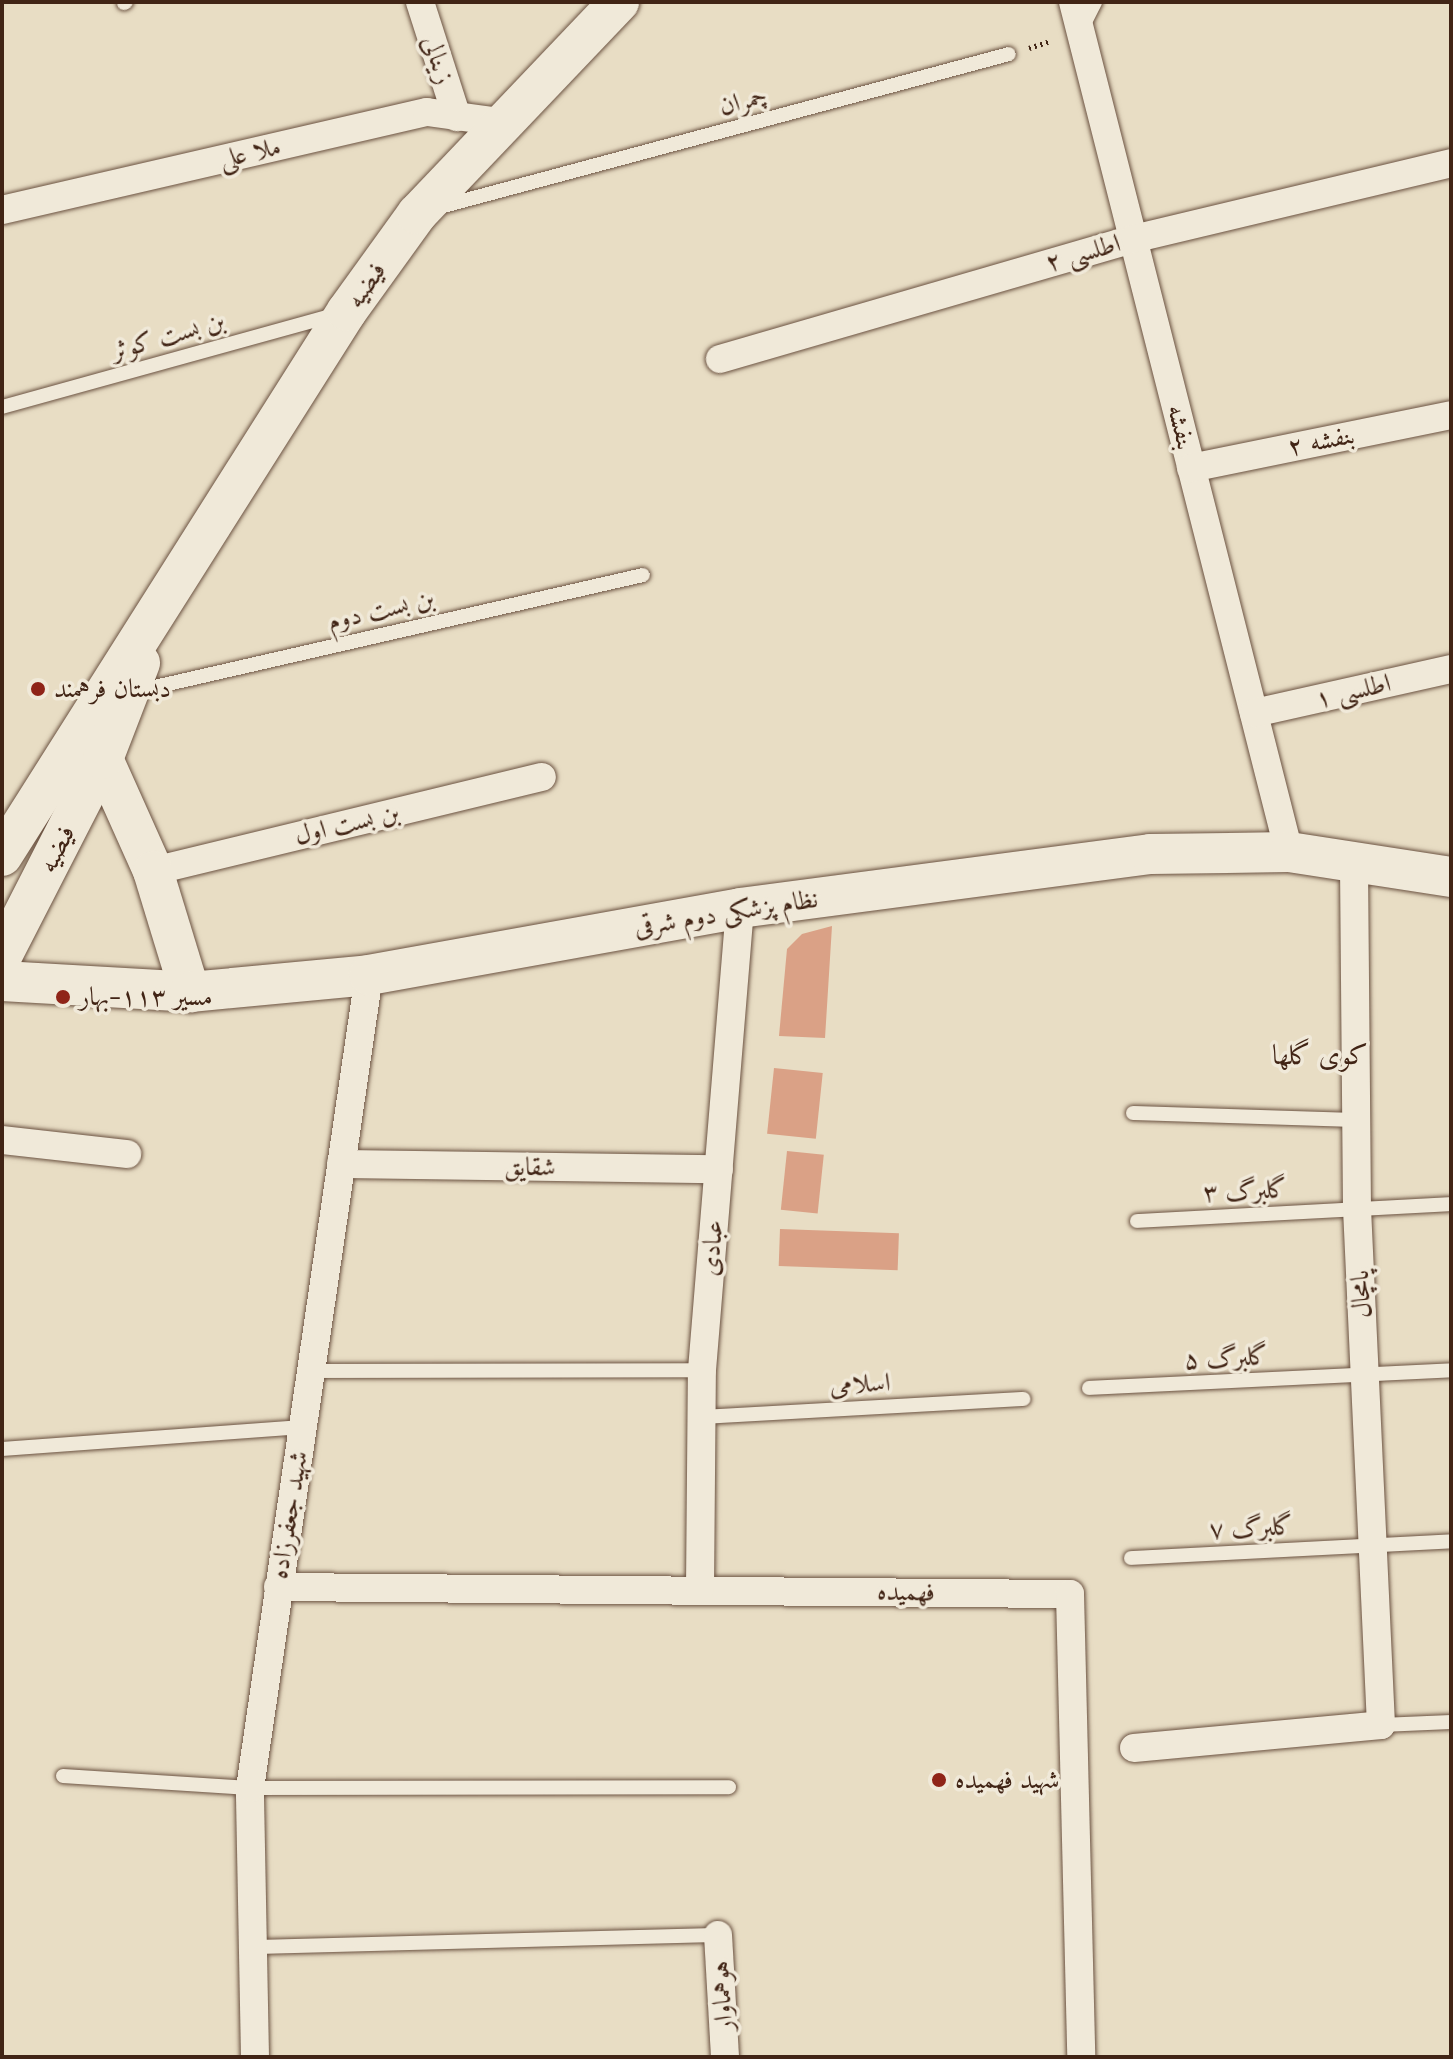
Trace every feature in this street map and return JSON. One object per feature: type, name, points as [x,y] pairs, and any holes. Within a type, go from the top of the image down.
[{"type":"street","name":"زینالی","points":[[420,2],[457,117]]},
{"type":"street","name":"فیضیه","points":[[2,856],[347,311],[417,214],[500,122],[619,2]]},
{"type":"street","name":"بنفشه","points":[[1073,2],[1289,852]]},
{"type":"street","name":"ملا علی","points":[[2,210],[427,112],[500,122]]},
{"type":"street","name":"اطلسی ۲","points":[[720,359],[1133,239],[1451,163]]},
{"type":"street","name":"بنفشه ۲","points":[[1191,468],[1451,415]]},
{"type":"street","name":"فیضیه","points":[[2,956],[103,759],[161,607]]},
{"type":"street","name":"اطلسی ۱","points":[[1254,713],[1451,669]]},
{"type":"street","points":[[103,759],[153,871],[190,992]]},
{"type":"street","name":"بن بست اول","points":[[153,871],[542,777]]},
{"type":"street","name":"نظام پزشکی دوم شرقی","points":[[2,981],[190,992],[369,975],[740,908],[1150,854],[1289,852],[1451,877]]},
{"type":"street","name":"پامچال","points":[[1354,862],[1357,1209],[1381,1725]]},
{"type":"street","name":"عبادی","points":[[700,1589],[702,1370],[740,908]]},
{"type":"street","name":"شهید جعفرزاده","points":[[255,2057],[250,1788],[369,975]]},
{"type":"street","points":[[2,1140],[127,1154]]},
{"type":"street","name":"شقایق","points":[[341,1164],[719,1169]]},
{"type":"street","name":"فهمیده","points":[[278,1587],[1070,1594],[1081,2057]]},
{"type":"street","points":[[1134,1748],[1381,1725]]},
{"type":"street","name":"هوهماوار","points":[[718,1935],[725,2057]]},
{"type":"lane","points":[[1080,32],[1095,2]]},
{"type":"lane","name":"چمران","points":[[417,214],[1009,54]]},
{"type":"lane","name":"بن بست کوثر","points":[[2,407],[347,311]]},
{"type":"lane","name":"بن بست دوم","points":[[129,693],[643,575]]},
{"type":"lane","points":[[1133,1113],[1356,1120]]},
{"type":"lane","name":"گلبرگ ۳","points":[[1137,1221],[1451,1204]]},
{"type":"lane","points":[[311,1371],[702,1370]]},
{"type":"lane","name":"گلبرگ ۵","points":[[1089,1388],[1451,1370]]},
{"type":"lane","name":"اسلامی","points":[[700,1417],[1024,1399]]},
{"type":"lane","points":[[2,1449],[302,1427]]},
{"type":"lane","name":"گلبرگ ۷","points":[[1131,1558],[1451,1541]]},
{"type":"lane","points":[[1381,1725],[1451,1722]]},
{"type":"lane","points":[[63,1776],[250,1788],[729,1787]]},
{"type":"lane","points":[[254,1947],[718,1935]]},
{"type":"path","points":[[1009,54],[1080,32]]},
{"type":"building","points":[[832,926],[825,1038],[779,1036],[787,949],[802,934]]},
{"type":"building","points":[[774,1068],[823,1073],[816,1139],[767,1134]]},
{"type":"building","points":[[787,1151],[824,1155],[818,1214],[781,1210]]},
{"type":"building","points":[[780,1229],[899,1233],[898,1270],[779,1266]]},
{"type":"place","name":"دبستان فرهمند","points":[[38,689]]},
{"type":"place","name":"مسیر ۱۱۳-بهار","points":[[63,997]]},
{"type":"place","name":"شهید فهمیده","points":[[939,1780]]},
{"type":"district","name":"کوی گلها","points":[[1320,1055]]}]
